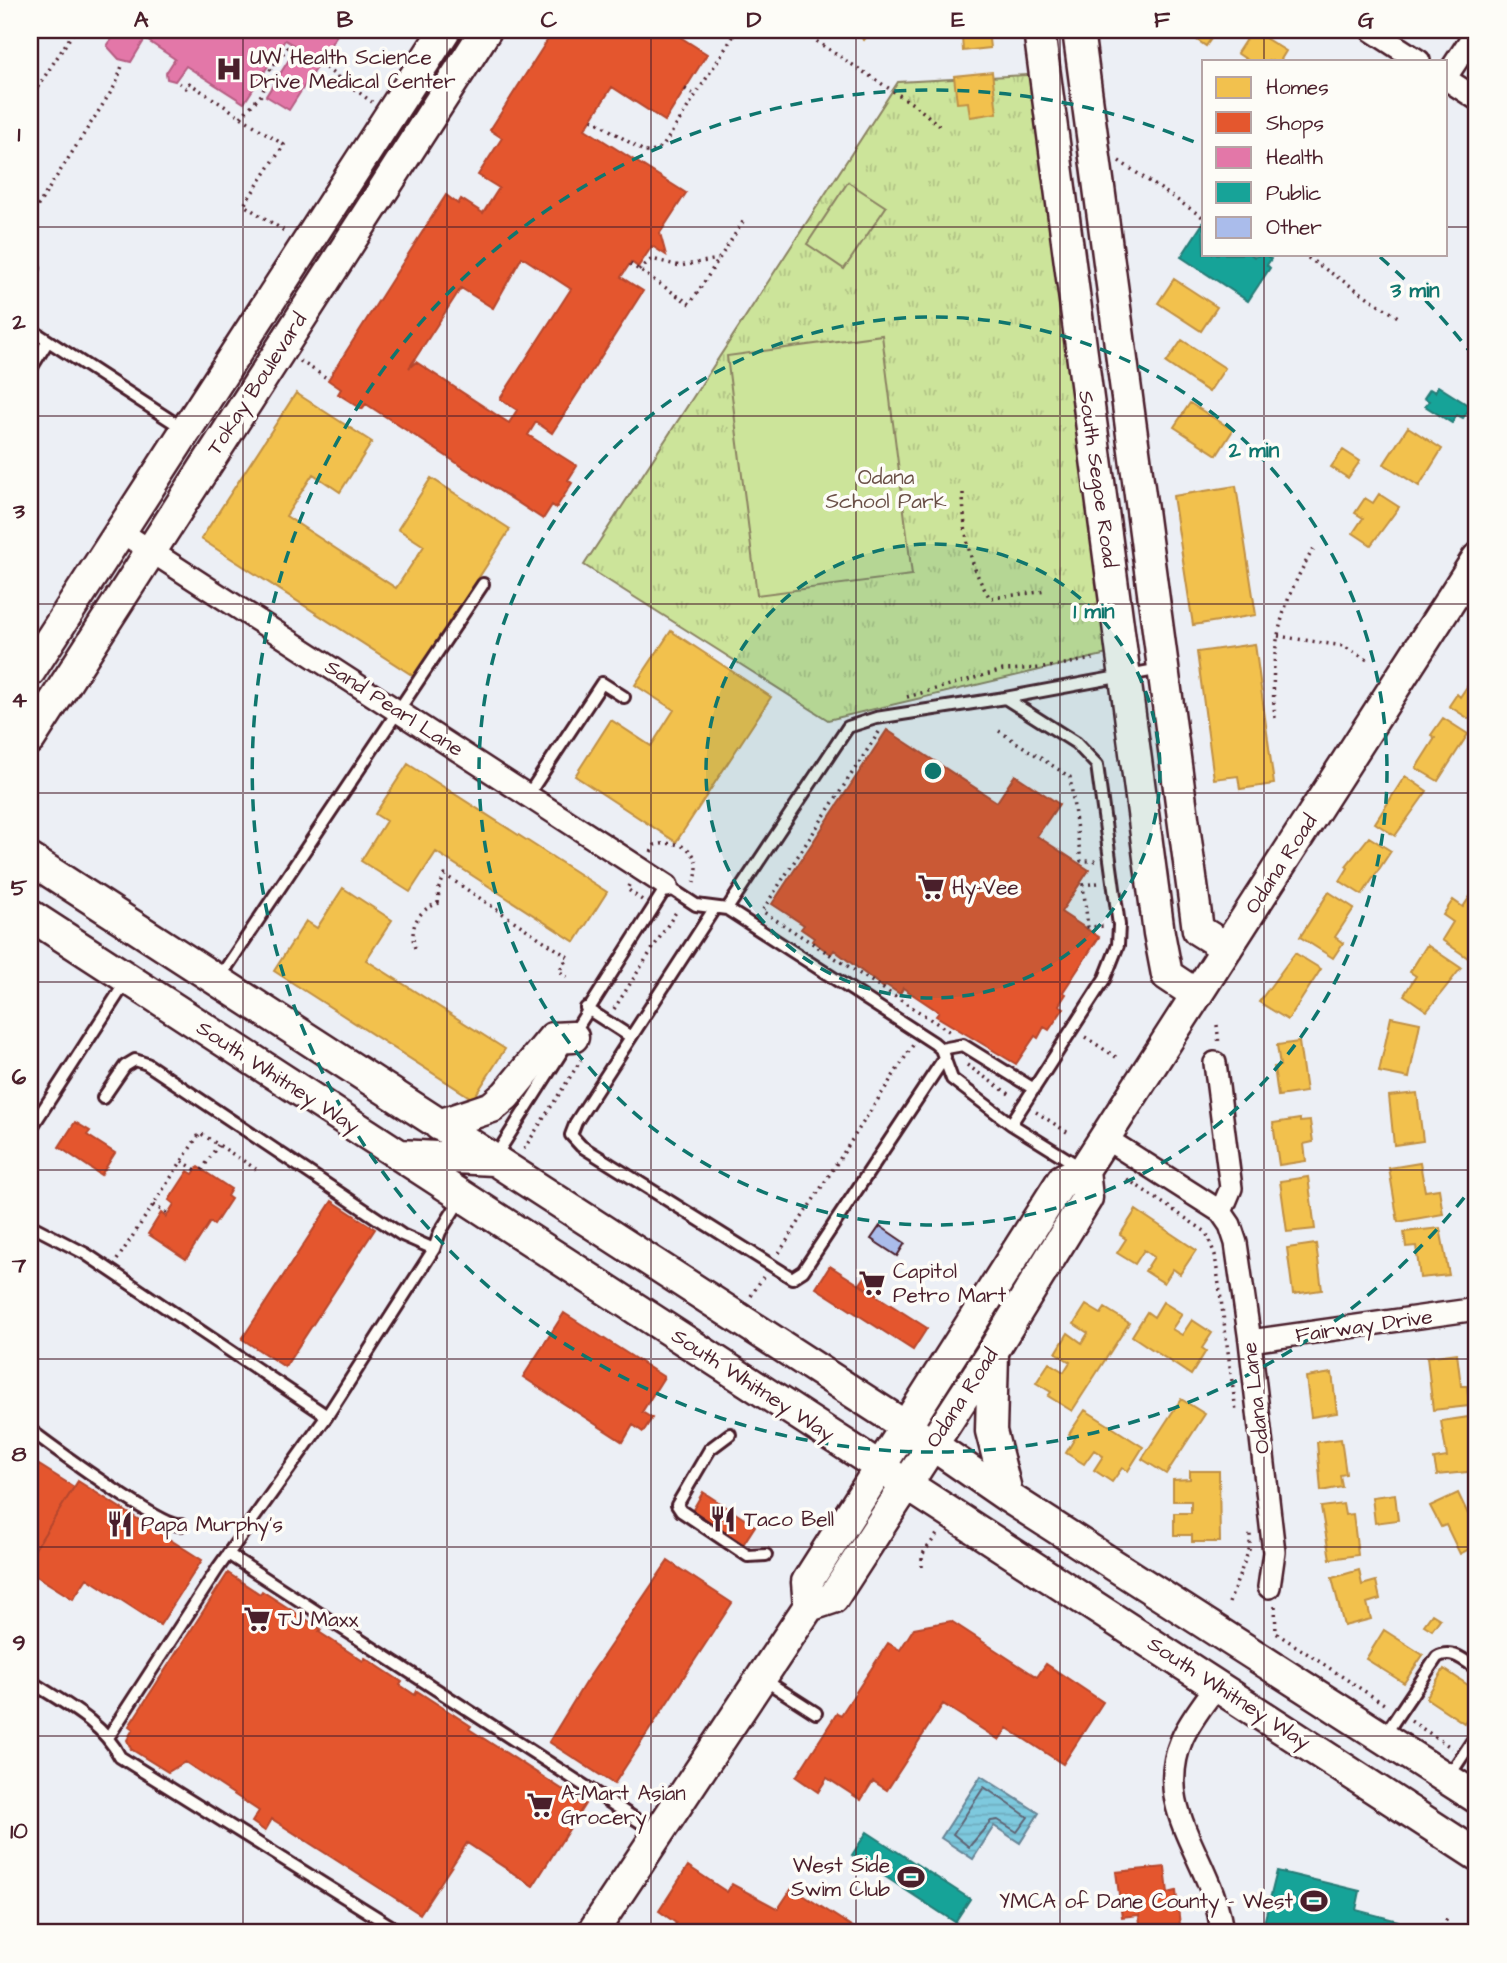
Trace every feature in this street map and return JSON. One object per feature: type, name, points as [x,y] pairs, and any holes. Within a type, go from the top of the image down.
[{"type":"street","name":"Tokay Boulevard","points":[[30,671],[445,30]]},
{"type":"street","name":"Tokay Boulevard","points":[[30,739],[486,30]]},
{"type":"street","name":"South Segoe Road","points":[[1039,30],[1112,666],[1167,975],[1197,995]]},
{"type":"street","name":"South Segoe Road","points":[[1078,30],[1198,930],[1227,948]]},
{"type":"street","points":[[1371,30],[1417,60]]},
{"type":"street","points":[[1448,75],[1476,30]]},
{"type":"street","points":[[1448,79],[1477,99]]},
{"type":"street","name":"Sand Pearl Lane","points":[[120,531],[667,886]]},
{"type":"street","name":"Odana Road","points":[[592,1933],[808,1605],[807,1582],[1063,1179],[1084,1170],[1477,559]]},
{"type":"street","points":[[30,859],[905,1426],[1008,1497],[1391,1725],[1455,1767],[1477,1798]]},
{"type":"street","name":"South Whitney Way","points":[[30,915],[1477,1855]]},
{"type":"street","points":[[439,1125],[492,1107],[553,1038],[573,1037]]},
{"type":"street","points":[[1105,1138],[1221,1213],[1231,1188],[1215,1063]]},
{"type":"street","points":[[398,1155],[493,1160]]},
{"type":"street","name":"Odana Road","points":[[808,1605],[833,1598],[993,1351],[1087,1198],[1084,1170]]},
{"type":"street","points":[[462,1197],[534,1186]]},
{"type":"street","name":"Odana Lane","points":[[1221,1213],[1230,1225],[1236,1243],[1250,1340],[1274,1552],[1269,1587]]},
{"type":"street","name":"Fairway Drive","points":[[1250,1340],[1477,1309]]},
{"type":"street","points":[[993,1351],[991,1432],[1008,1497]]},
{"type":"street","points":[[1217,1685],[1183,1737],[1175,1758],[1172,1784],[1176,1807],[1217,1898],[1222,1933]]},
{"type":"lane","points":[[30,329],[186,430]]},
{"type":"lane","points":[[30,370],[48,341]]},
{"type":"lane","points":[[218,980],[483,584]]},
{"type":"lane","points":[[727,909],[848,727],[876,718],[1005,698],[1112,666],[1164,668]]},
{"type":"lane","points":[[528,794],[602,683],[624,697]]},
{"type":"lane","points":[[1005,698],[1076,743],[1097,765],[1119,925],[1118,944],[1109,968],[1011,1124]]},
{"type":"lane","points":[[493,1160],[573,1037],[586,1008],[667,886],[696,905],[727,909],[943,1053],[952,1079],[1011,1124],[1084,1170]]},
{"type":"lane","points":[[714,908],[576,1122],[571,1135],[574,1141],[770,1266],[792,1278],[803,1271],[943,1053],[963,1045],[1034,1088]]},
{"type":"lane","points":[[30,1130],[127,980]]},
{"type":"lane","points":[[586,1008],[631,1037]]},
{"type":"lane","points":[[103,1098],[125,1066],[135,1060],[147,1064],[402,1235],[434,1249]]},
{"type":"lane","points":[[109,1736],[228,1554],[327,1416],[434,1249],[440,1232],[462,1197]]},
{"type":"lane","points":[[30,1225],[111,1271],[327,1416]]},
{"type":"lane","points":[[30,1430],[171,1526],[181,1525]]},
{"type":"lane","points":[[730,1434],[710,1449],[677,1505],[681,1511],[748,1556],[766,1555]]},
{"type":"lane","points":[[228,1554],[657,1833]]},
{"type":"lane","points":[[1391,1725],[1434,1661],[1442,1654],[1453,1654],[1477,1669]]},
{"type":"lane","points":[[761,1677],[816,1713]]},
{"type":"lane","points":[[30,1681],[109,1736],[120,1757],[402,1933]]},
{"type":"lane","points":[[1455,1767],[1477,1734]]},
{"type":"path","points":[[30,99],[75,30]]},
{"type":"path","points":[[799,30],[916,106],[941,127]]},
{"type":"path","points":[[592,119],[645,152],[652,152],[663,146],[736,32]]},
{"type":"path","points":[[241,117],[262,93],[271,68],[289,46]]},
{"type":"path","points":[[30,218],[116,84],[122,63]]},
{"type":"path","points":[[320,64],[374,104]]},
{"type":"path","points":[[179,83],[186,88],[189,83],[284,145],[244,205],[290,235]]},
{"type":"path","points":[[685,89],[696,95]]},
{"type":"path","points":[[1116,159],[1202,217]]},
{"type":"path","points":[[630,264],[691,304],[744,220]]},
{"type":"path","points":[[1304,256],[1398,317]]},
{"type":"path","points":[[639,270],[652,259],[680,266],[719,259]]},
{"type":"path","points":[[292,356],[325,377]]},
{"type":"path","points":[[963,493],[966,547],[975,572],[990,598],[1046,591]]},
{"type":"path","points":[[1275,718],[1272,672],[1283,609],[1314,548]]},
{"type":"path","points":[[1277,636],[1343,646],[1371,662]]},
{"type":"path","points":[[900,699],[1003,670],[1112,666]]},
{"type":"path","points":[[762,911],[879,733],[876,718]]},
{"type":"path","points":[[999,731],[1070,777],[1081,861],[1096,860],[1098,883],[1083,885],[1088,927],[1119,925]]},
{"type":"path","points":[[438,903],[444,875],[568,957],[559,971],[567,977]]},
{"type":"path","points":[[415,948],[411,935],[416,921],[430,904],[444,902]]},
{"type":"path","points":[[1073,1029],[1116,1057]]},
{"type":"path","points":[[751,1296],[913,1044]]},
{"type":"path","points":[[111,1271],[200,1133],[256,1169]]},
{"type":"path","points":[[202,1170],[218,1145]]},
{"type":"path","points":[[182,1161],[196,1170]]},
{"type":"path","points":[[1127,1179],[1206,1232],[1211,1243],[1237,1420]]},
{"type":"path","points":[[153,1205],[167,1214]]},
{"type":"path","points":[[1229,1604],[1250,1547],[1250,1520]]},
{"type":"path","points":[[922,1567],[922,1555],[938,1533]]},
{"type":"path","points":[[1269,1587],[1275,1608],[1276,1633],[1391,1725],[1455,1767]]},
{"type":"path","points":[[1438,1933],[1447,1919]]},
{"type":"green space","name":"Odana School Park","points":[[1046,74],[1120,651],[828,720],[584,565],[898,82]]},
{"type":"green space","points":[[848,182],[886,207],[844,269],[807,244]]},
{"type":"green space","points":[[882,335],[912,575],[757,595],[727,356]]},
{"type":"water","points":[[981,1776],[1039,1813],[1020,1843],[994,1826],[973,1859],[941,1838]]},
{"type":"building: Homes","points":[[852,30],[872,30],[864,40]]},
{"type":"building: Homes","points":[[949,30],[988,30],[990,48],[963,51],[962,37],[950,38]]},
{"type":"building: Homes","points":[[1182,30],[1199,30],[1194,38]]},
{"type":"building: Homes","points":[[1204,30],[1217,30],[1206,46],[1197,40]]},
{"type":"building: Homes","points":[[1252,30],[1286,51],[1281,60],[1248,60],[1237,53]]},
{"type":"building: Homes","points":[[992,72],[997,113],[970,117],[968,102],[957,103],[954,76]]},
{"type":"building: Homes","points":[[1174,279],[1217,307],[1201,331],[1158,303]]},
{"type":"building: Homes","points":[[1182,340],[1225,368],[1209,392],[1166,363]]},
{"type":"building: Homes","points":[[296,393],[372,442],[340,492],[313,474],[286,516],[396,588],[424,546],[398,529],[431,478],[510,529],[415,677],[201,539]]},
{"type":"building: Homes","points":[[1190,403],[1233,430],[1217,455],[1174,427]]},
{"type":"building: Homes","points":[[1408,427],[1442,449],[1419,486],[1384,464]]},
{"type":"building: Homes","points":[[1343,450],[1360,461],[1348,478],[1331,467]]},
{"type":"building: Homes","points":[[1236,486],[1256,615],[1193,625],[1173,496]]},
{"type":"building: Homes","points":[[1379,494],[1399,507],[1371,545],[1353,533],[1363,518],[1355,513],[1365,498],[1373,503]]},
{"type":"building: Homes","points":[[671,631],[771,697],[676,842],[575,776],[611,720],[651,746],[674,710],[635,685]]},
{"type":"building: Homes","points":[[1255,644],[1274,784],[1240,789],[1238,776],[1214,779],[1197,652]]},
{"type":"building: Homes","points":[[1475,675],[1477,724],[1449,706],[1457,694],[1460,697]]},
{"type":"building: Homes","points":[[1443,718],[1468,734],[1438,781],[1416,768],[1435,738],[1431,735]]},
{"type":"building: Homes","points":[[408,764],[607,892],[575,942],[436,852],[410,892],[361,861],[386,821],[375,814]]},
{"type":"building: Homes","points":[[1405,776],[1427,791],[1395,836],[1375,823]]},
{"type":"building: Homes","points":[[1369,837],[1391,851],[1362,895],[1340,881],[1348,868],[1346,866]]},
{"type":"building: Homes","points":[[343,888],[392,920],[366,960],[505,1049],[473,1099],[274,971],[306,921],[317,928]]},
{"type":"building: Homes","points":[[1329,892],[1354,908],[1335,937],[1343,943],[1333,958],[1300,937]]},
{"type":"building: Homes","points":[[1471,895],[1477,899],[1477,951],[1471,960],[1442,940],[1453,922],[1443,915],[1453,900],[1463,907]]},
{"type":"building: Homes","points":[[1427,945],[1461,968],[1427,1011],[1404,995],[1416,976],[1410,972]]},
{"type":"building: Homes","points":[[1295,953],[1321,969],[1288,1020],[1259,1002]]},
{"type":"building: Homes","points":[[1391,1017],[1420,1023],[1409,1078],[1379,1072]]},
{"type":"building: Homes","points":[[1299,1042],[1306,1092],[1278,1096],[1274,1067],[1280,1066],[1277,1045]]},
{"type":"building: Homes","points":[[1417,1093],[1423,1141],[1394,1145],[1389,1096]]},
{"type":"building: Homes","points":[[1300,1119],[1300,1122],[1310,1121],[1313,1142],[1304,1144],[1306,1161],[1279,1165],[1273,1123]]},
{"type":"building: Homes","points":[[1420,1163],[1425,1191],[1439,1189],[1443,1214],[1398,1222],[1389,1168]]},
{"type":"building: Homes","points":[[1308,1177],[1315,1229],[1287,1232],[1280,1181]]},
{"type":"building: Homes","points":[[1136,1210],[1196,1250],[1180,1274],[1173,1269],[1164,1283],[1145,1271],[1154,1257],[1144,1250],[1135,1264],[1117,1253],[1126,1239],[1120,1235]]},
{"type":"building: Homes","points":[[1440,1228],[1449,1275],[1420,1278],[1416,1246],[1406,1247],[1404,1232]]},
{"type":"building: Homes","points":[[1316,1244],[1322,1290],[1293,1294],[1287,1248]]},
{"type":"building: Homes","points":[[1163,1302],[1182,1314],[1172,1329],[1182,1335],[1192,1320],[1212,1333],[1202,1348],[1206,1351],[1191,1375],[1132,1336],[1147,1312],[1154,1317]]},
{"type":"building: Homes","points":[[1086,1305],[1101,1314],[1105,1308],[1129,1323],[1072,1411],[1048,1396],[1051,1392],[1036,1383],[1049,1363],[1064,1372],[1070,1362],[1056,1353],[1068,1333],[1082,1343],[1088,1333],[1074,1324]]},
{"type":"building: Homes","points":[[1457,1353],[1461,1386],[1467,1386],[1469,1406],[1433,1410],[1427,1357]]},
{"type":"building: Homes","points":[[1332,1373],[1337,1413],[1311,1417],[1306,1377]]},
{"type":"building: Homes","points":[[1181,1399],[1205,1414],[1166,1474],[1142,1459]]},
{"type":"building: Homes","points":[[1085,1410],[1143,1447],[1128,1471],[1122,1468],[1112,1482],[1094,1470],[1103,1456],[1094,1450],[1084,1464],[1066,1453],[1075,1438],[1069,1434]]},
{"type":"building: Homes","points":[[1469,1417],[1477,1471],[1437,1475],[1434,1459],[1447,1457],[1441,1421]]},
{"type":"building: Homes","points":[[1341,1439],[1346,1474],[1340,1475],[1342,1487],[1321,1491],[1317,1442]]},
{"type":"building: Homes","points":[[1190,1471],[1219,1471],[1220,1542],[1192,1542],[1192,1535],[1174,1535],[1174,1513],[1191,1513],[1191,1501],[1173,1501],[1173,1480],[1190,1479]]},
{"type":"building: Homes","points":[[1458,1493],[1468,1514],[1477,1509],[1477,1545],[1460,1554],[1446,1525],[1441,1527],[1430,1506]]},
{"type":"building: Homes","points":[[1395,1494],[1398,1520],[1375,1523],[1372,1497]]},
{"type":"building: Homes","points":[[1343,1504],[1345,1515],[1353,1514],[1358,1555],[1330,1559],[1321,1507]]},
{"type":"building: Homes","points":[[1359,1570],[1362,1585],[1376,1581],[1380,1599],[1367,1603],[1371,1619],[1344,1626],[1332,1578]]},
{"type":"building: Homes","points":[[1432,1614],[1440,1619],[1432,1630],[1424,1625]]},
{"type":"building: Homes","points":[[1384,1630],[1423,1655],[1404,1683],[1366,1659]]},
{"type":"building: Homes","points":[[1444,1669],[1477,1691],[1477,1703],[1464,1723],[1426,1698]]},
{"type":"building: Shops","points":[[554,30],[669,30],[707,54],[665,121],[612,87],[585,129],[686,193],[660,233],[666,255],[652,246],[638,267],[631,262],[621,277],[643,291],[552,433],[536,422],[528,435],[577,466],[568,480],[572,483],[556,508],[552,505],[543,519],[366,404],[362,409],[338,394],[341,389],[328,380],[446,195],[458,204],[461,199],[483,213],[499,188],[478,175],[502,138],[490,130]],"holes":[[[522,257],[571,289],[500,399],[517,410],[509,423],[416,362],[409,368],[461,288],[493,308]]]},
{"type":"building: Shops","name":"Hy-Vee","points":[[887,730],[997,802],[1015,775],[1059,804],[1037,836],[1089,870],[1061,912],[1099,937],[1063,992],[1066,994],[1059,1005],[1064,1008],[1049,1030],[1044,1027],[1038,1038],[1035,1036],[1016,1064],[936,1016],[939,1012],[903,988],[900,994],[886,985],[884,988],[834,950],[831,954],[812,941],[814,938],[801,929],[804,925],[772,904]]},
{"type":"building: Shops","points":[[75,1122],[90,1131],[87,1135],[115,1153],[101,1175],[59,1147]]},
{"type":"building: Shops","points":[[198,1167],[231,1189],[227,1196],[231,1199],[214,1225],[210,1222],[186,1259],[148,1234],[161,1213],[166,1217],[174,1204],[169,1200],[188,1171],[193,1174]]},
{"type":"building: Shops","points":[[332,1201],[375,1229],[285,1367],[242,1339]]},
{"type":"building: Shops","points":[[830,1266],[927,1328],[913,1350],[816,1288]]},
{"type":"building: Shops","name":"Capitol Petro Mart","points":[[869,1271],[885,1281],[876,1295],[860,1284]]},
{"type":"building: Shops","points":[[564,1313],[664,1377],[642,1412],[652,1418],[643,1432],[633,1425],[623,1442],[523,1377]]},
{"type":"building: Shops","points":[[30,1455],[36,1463],[74,1487],[30,1557]]},
{"type":"building: Shops","points":[[78,1481],[202,1560],[160,1625],[87,1578],[73,1599],[30,1572],[30,1557]]},
{"type":"building: Shops","name":"Taco Bell","points":[[703,1492],[755,1526],[742,1546],[691,1513]]},
{"type":"building: Shops","points":[[668,1561],[732,1603],[614,1784],[549,1742],[585,1683]]},
{"type":"building: Shops","points":[[228,1573],[260,1594],[262,1591],[321,1629],[319,1632],[363,1661],[365,1658],[402,1682],[400,1685],[415,1695],[417,1691],[471,1726],[469,1729],[585,1804],[533,1886],[467,1843],[420,1914],[272,1819],[265,1831],[252,1822],[259,1811],[185,1762],[168,1772],[131,1749],[127,1740],[133,1729],[129,1726]]},
{"type":"building: Shops","points":[[951,1621],[1037,1677],[1046,1664],[1103,1702],[1063,1764],[1007,1728],[999,1740],[943,1704],[887,1790],[873,1781],[861,1800],[827,1778],[818,1792],[796,1777],[837,1713],[841,1715],[888,1643],[900,1650],[914,1628]]},
{"type":"building: Shops","points":[[688,1866],[727,1892],[732,1884],[778,1909],[792,1888],[862,1933],[677,1933],[672,1930],[676,1923],[659,1911]]},
{"type":"building: Shops","points":[[1165,1867],[1168,1893],[1176,1891],[1181,1933],[1141,1933],[1139,1915],[1122,1917],[1116,1872]]},
{"type":"building: Health","name":"UW Health Science Drive Medical Center","points":[[118,30],[340,30],[289,110],[266,96],[297,47],[285,40],[244,103],[186,66],[175,81],[167,79],[166,73],[175,59],[145,39],[131,62],[119,59],[107,46]]},
{"type":"building: Public","points":[[1202,225],[1202,256],[1267,256],[1271,259],[1267,265],[1270,268],[1248,301],[1181,257]]},
{"type":"building: Public","points":[[1438,386],[1471,407],[1463,418],[1457,415],[1452,423],[1425,406],[1429,401],[1424,398],[1430,389],[1435,392]]},
{"type":"building: Public","name":"West Side Swim Club","points":[[867,1832],[970,1899],[955,1922],[852,1855]]},
{"type":"building: Public","name":"YMCA of Dane County - West","points":[[1277,1871],[1360,1891],[1356,1910],[1398,1921],[1395,1933],[1284,1933],[1263,1927]]},
{"type":"building: Other","points":[[880,1226],[905,1243],[897,1256],[871,1239]]},
{"type":"place","name":"UW Health Science Drive Medical Center","points":[[229,69]]},
{"type":"place","name":"Hy-Vee","points":[[931,887]]},
{"type":"place","name":"Capitol Petro Mart","points":[[872,1283]]},
{"type":"place","name":"Taco Bell","points":[[723,1519]]},
{"type":"place","name":"Papa Murphy's","points":[[120,1524]]},
{"type":"place","name":"TJ Maxx","points":[[257,1619]]},
{"type":"place","name":"A-Mart Asian Grocery","points":[[540,1805]]},
{"type":"place","name":"West Side Swim Club","points":[[911,1877]]},
{"type":"place","name":"YMCA of Dane County - West","points":[[1314,1901]]}]
